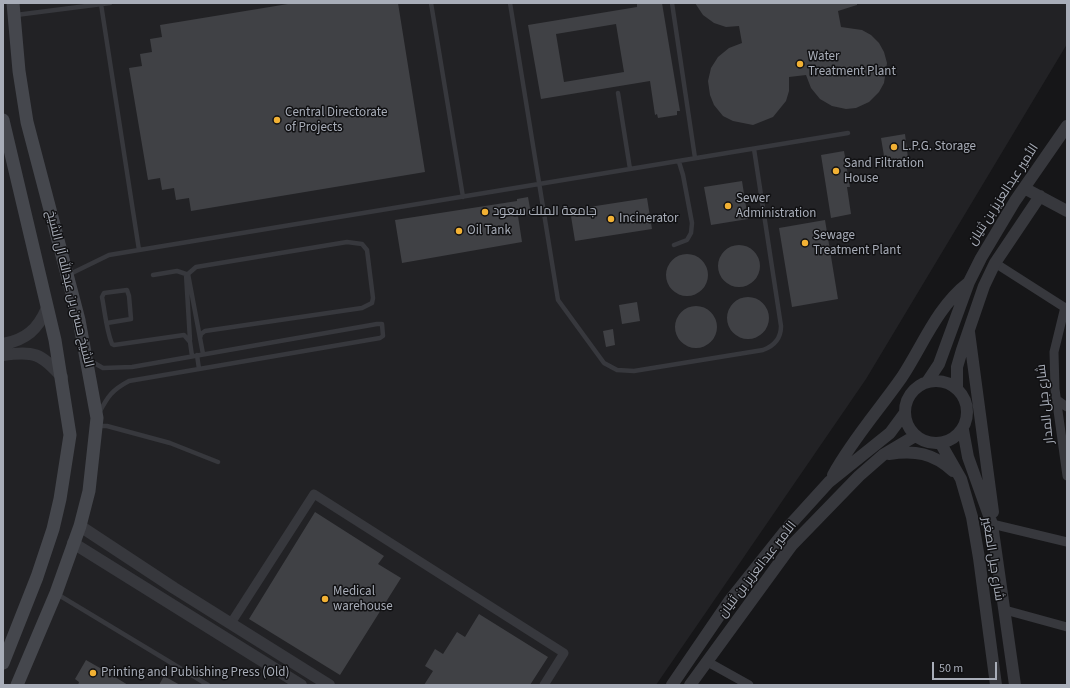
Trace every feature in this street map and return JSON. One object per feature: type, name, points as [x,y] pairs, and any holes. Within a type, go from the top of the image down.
[{"type":"main road","name":"الشيخ حسن بن عبدالله آل الشيخ","points":[[13,9],[27,122],[88,359],[96,422],[89,491],[80,526],[56,593],[17,685]]},
{"type":"main road","name":"الشيخ حسن بن عبدالله آل الشيخ","points":[[3,120],[55,340],[70,435],[60,499],[46,552],[3,663]]},
{"type":"street","name":"الأمير عبدالعزيز بن ثنيان","points":[[927,382],[939,364],[969,282],[980,258],[1024,188],[1067,126]]},
{"type":"street","points":[[1024,188],[1067,211]]},
{"type":"street","points":[[1040,196],[996,263],[1066,308]]},
{"type":"street","name":"شارع جبل الصغير","points":[[957,388],[957,367],[974,311],[996,263]]},
{"type":"street","name":"الأمير عبدالعزيز بن ثنيان","points":[[829,482],[839,464],[903,376],[945,306],[958,291],[969,282]]},
{"type":"street","points":[[3,344],[21,339],[35,330],[41,322],[47,308]]},
{"type":"street","name":"شارع جبل المدار","points":[[1066,308],[1054,352],[1057,400],[1067,476]]},
{"type":"street","name":"شارع جبل الصغير","points":[[969,329],[994,517],[992,524]]},
{"type":"street","points":[[3,355],[17,353],[39,355],[48,361],[62,377]]},
{"type":"street","points":[[938,381],[948,383],[957,388],[964,397],[968,408],[967,420],[963,430],[953,439],[941,444],[927,443],[915,436],[907,426],[904,414],[907,400],[915,388],[927,382],[938,381]]},
{"type":"street","points":[[1057,400],[1067,407]]},
{"type":"street","name":"الأمير عبدالعزيز بن ثنيان","points":[[672,685],[730,600],[789,526],[829,482],[890,433],[904,414]]},
{"type":"street","name":"شارع جبل الصغير","points":[[963,430],[968,457],[992,524],[1015,685]]},
{"type":"street","name":"الأمير عبدالعزيز بن ثنيان","points":[[690,685],[706,661],[792,545],[859,476],[883,455],[915,436]]},
{"type":"street","name":"شارع جبل الصغير","points":[[941,444],[961,478],[972,517],[996,685]]},
{"type":"street","points":[[883,455],[919,452],[931,455],[944,462],[961,478]]},
{"type":"street","points":[[231,624],[314,494],[564,653],[544,685]]},
{"type":"street","points":[[992,524],[1067,542]]},
{"type":"street","points":[[80,526],[174,588],[329,685]]},
{"type":"street","points":[[73,543],[301,685]]},
{"type":"street","points":[[166,600],[174,588]]},
{"type":"street","points":[[1005,610],[1067,627]]},
{"type":"street","points":[[706,661],[749,685]]},
{"type":"lane","points":[[13,9],[110,3]]},
{"type":"lane","points":[[431,3],[464,197]]},
{"type":"lane","points":[[510,3],[556,296],[559,304],[604,363],[617,370],[634,371],[763,350],[774,344],[779,338],[781,326],[754,149]]},
{"type":"lane","points":[[672,3],[695,158]]},
{"type":"lane","points":[[101,4],[139,250]]},
{"type":"lane","points":[[618,93],[630,169]]},
{"type":"lane","points":[[66,276],[109,255],[464,197],[539,182],[679,162],[695,158],[848,133]]},
{"type":"lane","points":[[674,245],[687,240],[692,229],[683,175],[679,162]]},
{"type":"lane","points":[[200,338],[201,334],[205,331],[362,308],[372,303],[373,298],[366,250],[362,244],[347,242],[196,267],[188,274],[200,338],[203,354]]},
{"type":"lane","points":[[153,275],[177,271],[186,274],[190,342],[199,369]]},
{"type":"lane","points":[[107,323],[131,318],[129,296],[126,290],[104,293],[102,297],[110,339],[112,344],[114,345],[184,335],[190,342]]},
{"type":"lane","points":[[88,359],[103,368],[132,367],[382,324],[384,327],[383,336],[380,338],[129,381],[111,392],[96,422],[170,443],[218,462]]},
{"type":"lane","points":[[56,593],[208,685]]},
{"type":"shaded area","name":"جامعة الملك سعود","points":[[3,3],[1067,3],[1067,44],[866,379],[656,685],[3,685]]},
{"type":"building","name":"Central Directorate of Projects","points":[[294,3],[398,3],[425,172],[191,211],[189,198],[176,200],[174,188],[162,190],[160,178],[148,180],[129,68],[142,66],[140,54],[152,52],[150,39],[162,37],[160,25]]},
{"type":"building","points":[[637,3],[662,3],[680,111],[677,111],[677,115],[658,118],[657,114],[655,115],[650,81],[541,99],[528,25],[637,7]],"holes":[[[616,24],[624,72],[564,82],[556,34]]]},
{"type":"building","name":"Water Treatment Plant","points":[[695,3],[857,3],[857,5],[838,11],[841,27],[862,30],[871,35],[879,43],[884,52],[887,63],[884,83],[879,92],[869,102],[856,108],[846,109],[832,106],[820,99],[811,88],[806,75],[789,77],[789,91],[786,101],[773,117],[753,125],[733,121],[723,116],[714,105],[710,95],[708,81],[711,68],[718,57],[729,48],[742,43],[739,26],[726,27],[714,23],[703,15]]},
{"type":"building","name":"L.P.G. Storage","points":[[905,134],[908,158],[885,162],[881,138]]},
{"type":"building","name":"Sand Filtration House","points":[[844,151],[850,187],[847,187],[851,214],[831,218],[821,155]]},
{"type":"building","name":"Sewer Administration","points":[[742,181],[748,219],[711,225],[704,187]]},
{"type":"building","name":"Oil Tank","points":[[528,197],[531,214],[518,216],[522,242],[402,263],[395,220],[517,201],[517,199]]},
{"type":"building","name":"Incinerator","points":[[647,198],[652,229],[575,241],[570,210]]},
{"type":"building","points":[[825,220],[838,299],[792,307],[779,228]]},
{"type":"building","points":[[739,245],[754,251],[760,266],[754,281],[739,287],[724,281],[718,266],[724,251]]},
{"type":"building","points":[[687,254],[702,260],[708,275],[702,290],[687,296],[672,290],[666,275],[672,260]]},
{"type":"building","points":[[748,297],[763,303],[769,318],[763,333],[748,339],[733,333],[727,318],[733,303]]},
{"type":"building","points":[[637,302],[640,321],[622,324],[619,305]]},
{"type":"building","points":[[696,306],[711,312],[717,327],[711,342],[696,348],[681,342],[675,327],[681,312]]},
{"type":"building","points":[[613,329],[615,345],[606,347],[603,331]]},
{"type":"building","name":"Medical warehouse","points":[[315,512],[384,556],[378,564],[401,578],[340,675],[249,619]]},
{"type":"building","points":[[479,614],[548,657],[530,685],[424,685],[433,671],[425,666],[435,649],[443,654],[457,632],[465,637]]},
{"type":"building","name":"Printing and Publishing Press (Old)","points":[[86,660],[128,685],[78,685],[79,682],[75,679]]},
{"type":"building","name":"Printing and Publishing Press (Old)","points":[[164,676],[180,685],[159,685]]},
{"type":"place","name":"Water Treatment Plant","points":[[800,64]]},
{"type":"place","name":"Central Directorate of Projects","points":[[277,120]]},
{"type":"place","name":"L.P.G. Storage","points":[[894,147]]},
{"type":"place","name":"Sand Filtration House","points":[[836,171]]},
{"type":"place","name":"Sewer Administration","points":[[728,206]]},
{"type":"place","name":"جامعة الملك سعود","points":[[485,212]]},
{"type":"place","name":"Incinerator","points":[[611,219]]},
{"type":"place","name":"Oil Tank","points":[[459,231]]},
{"type":"place","name":"Sewage Treatment Plant","points":[[805,243]]},
{"type":"place","name":"Medical warehouse","points":[[325,599]]},
{"type":"place","name":"Printing and Publishing Press (Old)","points":[[93,673]]}]
